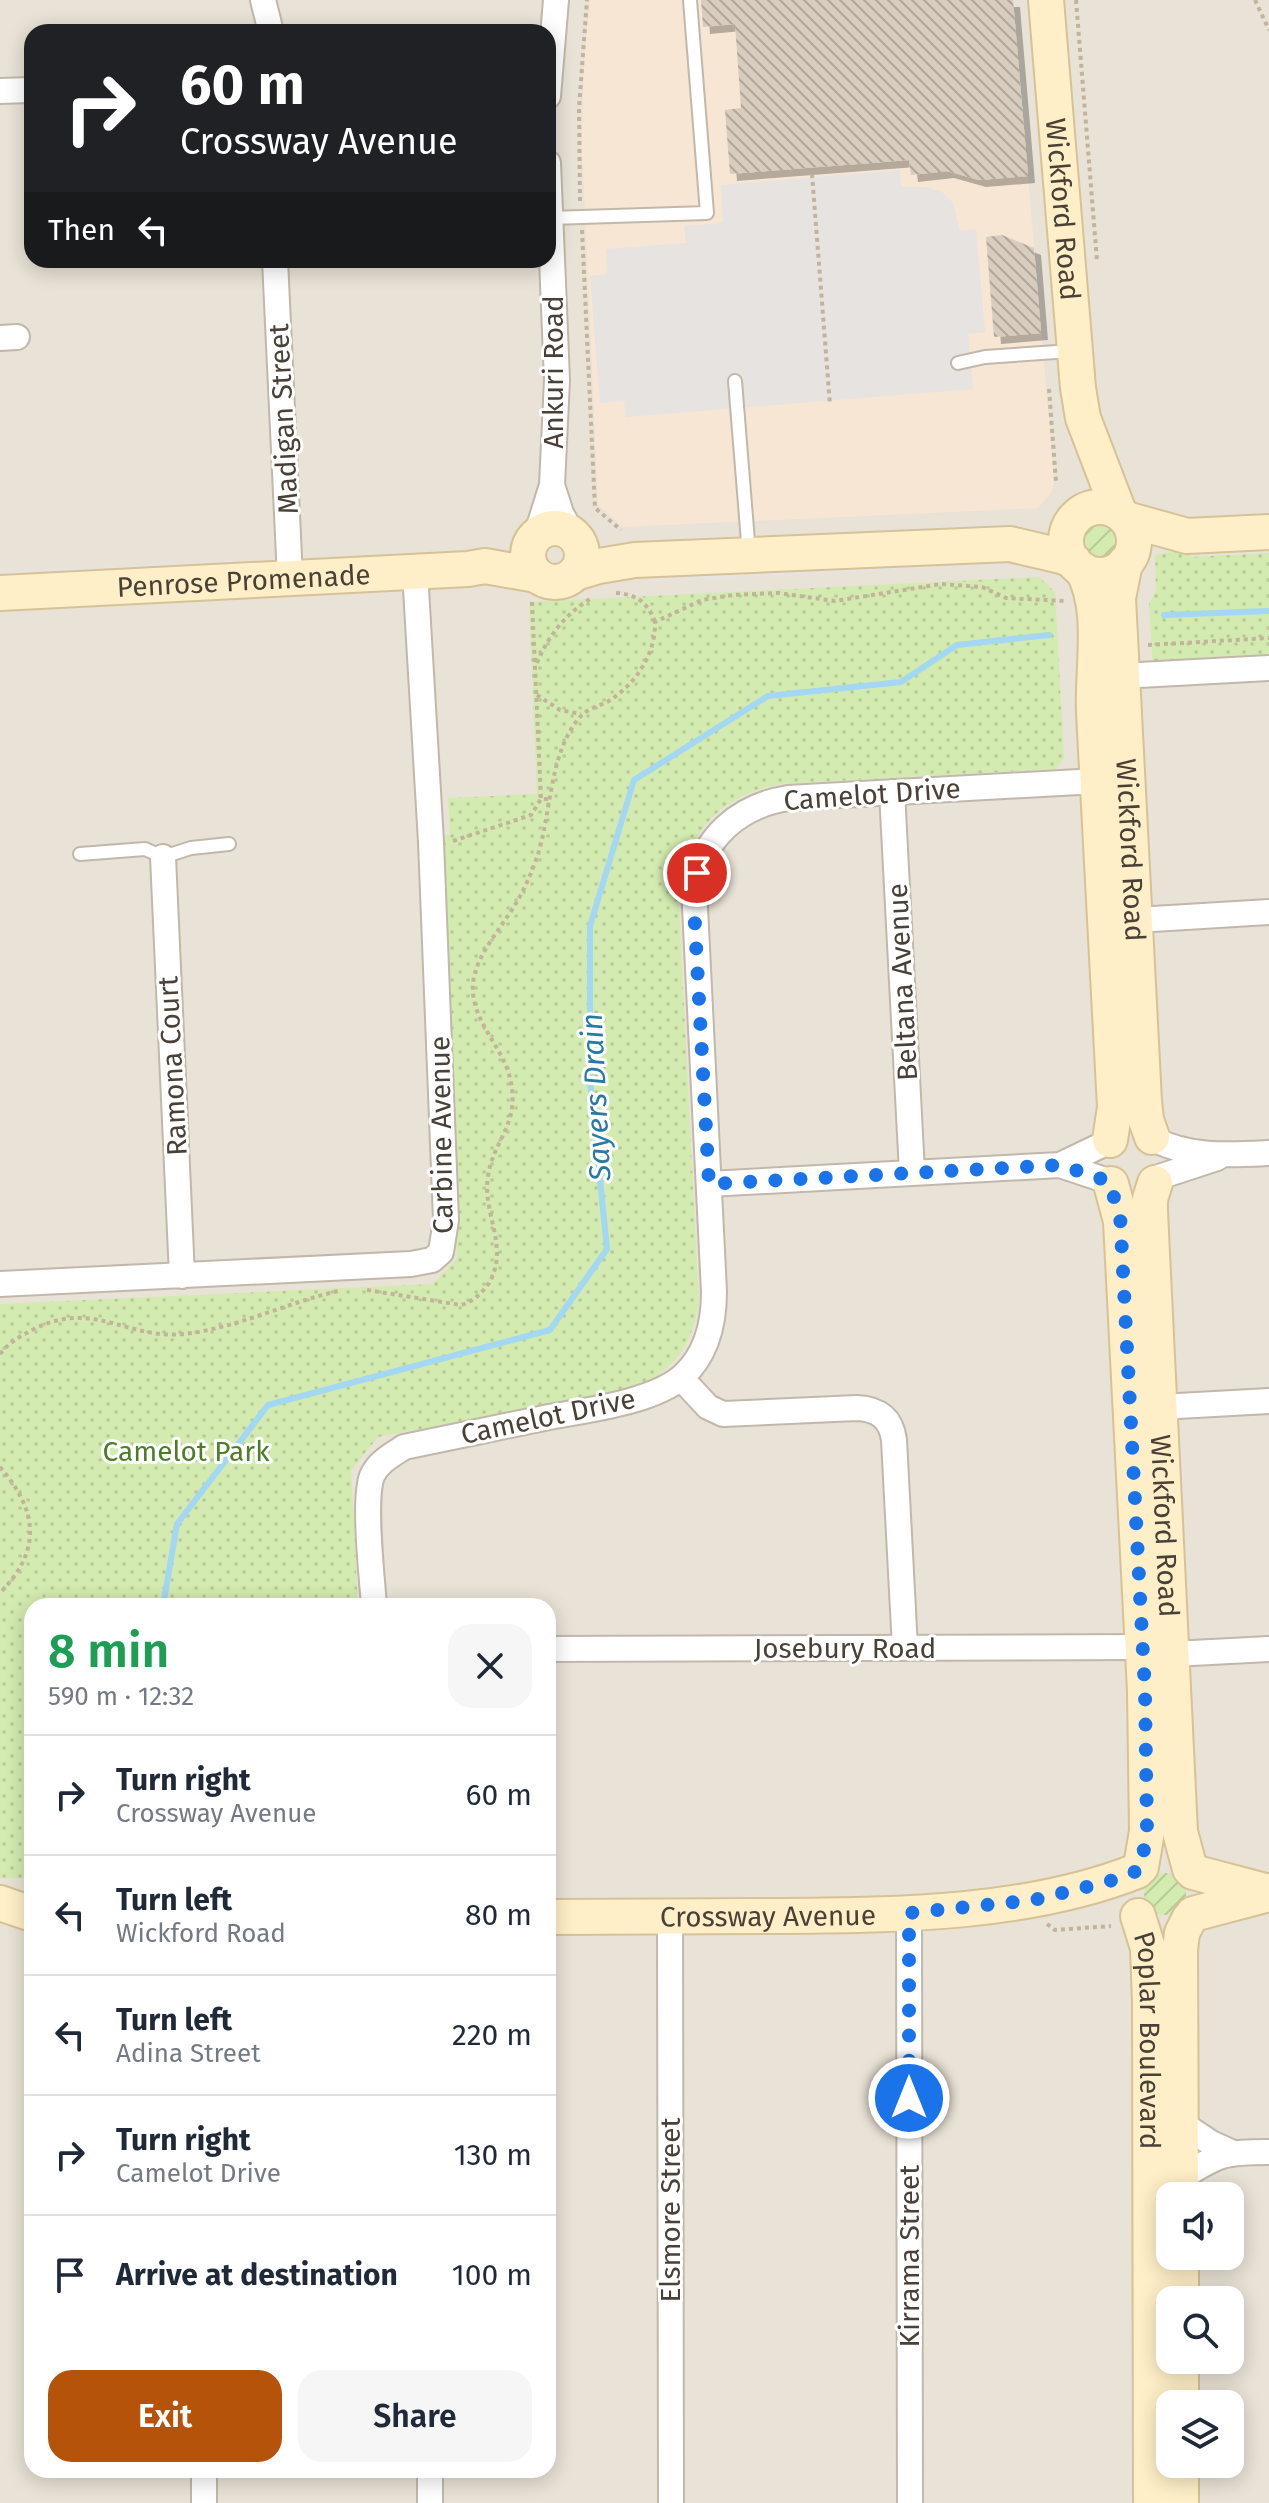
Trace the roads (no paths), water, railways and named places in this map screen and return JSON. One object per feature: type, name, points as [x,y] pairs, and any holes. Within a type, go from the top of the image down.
[{"type":"street","points":[[554,24],[556,0]]},
{"type":"street","name":"Wickford Road","points":[[1046,0],[1074,350],[1083,418],[1080,481],[1073,520]]},
{"type":"street","points":[[258,24],[263,3]]},
{"type":"street","points":[[263,3],[269,24]]},
{"type":"street","points":[[0,91],[24,90]]},
{"type":"street","name":"Madigan Street","points":[[275,268],[290,578]]},
{"type":"street","name":"Ankuri Road","points":[[552,268],[557,380],[552,485],[554,535]]},
{"type":"street","name":"Wickford Road","points":[[1083,418],[1122,516]]},
{"type":"street","points":[[1010,544],[1073,520],[1095,507],[1108,508],[1122,516],[1187,536],[1269,532]]},
{"type":"street","points":[[1122,516],[1134,539],[1133,550],[1126,562]]},
{"type":"street","points":[[1073,520],[1067,538],[1069,552],[1083,577]]},
{"type":"street","points":[[554,535],[602,550],[628,545],[749,557],[1010,544],[1061,556],[1083,577]]},
{"type":"street","points":[[554,535],[582,553],[587,584]]},
{"type":"street","points":[[534,587],[527,557],[554,535]]},
{"type":"street","name":"Penrose Promenade","points":[[0,593],[485,566],[554,535]]},
{"type":"street","points":[[1083,577],[1107,574],[1126,562],[1187,536]]},
{"type":"street","points":[[587,584],[628,545]]},
{"type":"street","name":"Wickford Road","points":[[1109,1141],[1115,1107],[1120,921],[1121,676],[1118,598],[1126,562]]},
{"type":"street","name":"Penrose Promenade","points":[[485,566],[534,587],[561,581],[587,584]]},
{"type":"street","name":"Carbine Avenue","points":[[0,1284],[411,1264],[432,1260],[441,1252],[446,1220],[431,842],[415,572]]},
{"type":"street","name":"Wickford Road","points":[[1083,577],[1095,623],[1093,681],[1097,781],[1120,921],[1146,1120],[1153,1138]]},
{"type":"street","points":[[1121,676],[1269,668]]},
{"type":"street","name":"Camelot Drive","points":[[374,1598],[368,1496],[372,1475],[381,1462],[404,1447],[644,1396],[681,1378],[701,1352],[712,1325],[714,1292],[694,887],[709,846],[728,824],[763,803],[788,798],[1097,781]]},
{"type":"street","name":"Beltana Avenue","points":[[892,792],[912,1172]]},
{"type":"street","name":"Ramona Court","points":[[163,857],[182,1276]]},
{"type":"street","points":[[1120,921],[1269,912]]},
{"type":"street","points":[[1060,1165],[1126,1131],[1144,1133],[1188,1151],[1223,1156],[1269,1153]]},
{"type":"street","points":[[1153,1138],[1163,1157],[1157,1180]]},
{"type":"street","points":[[1109,1141],[1101,1162],[1110,1183]]},
{"type":"street","points":[[709,1184],[1060,1165],[1110,1183],[1119,1190],[1138,1192],[1157,1180],[1223,1156]]},
{"type":"street","name":"Wickford Road","points":[[1145,1408],[1150,1199],[1157,1180]]},
{"type":"street","name":"Wickford Road","points":[[1110,1183],[1121,1221],[1145,1408],[1158,1650],[1180,1832],[1192,1871]]},
{"type":"street","points":[[681,1378],[708,1407],[723,1414],[857,1408],[874,1411],[887,1420],[894,1440],[905,1648]]},
{"type":"street","points":[[1145,1408],[1269,1401]]},
{"type":"street","name":"Josebury Road","points":[[556,1649],[1269,1649]]},
{"type":"street","name":"Wickford Road","points":[[1139,1869],[1147,1831],[1147,1786],[1158,1650]]},
{"type":"street","points":[[1164,1858],[1176,1860],[1192,1871],[1269,1893],[1163,1929],[1129,1920],[1130,1894],[1139,1869],[1148,1862],[1164,1858]]},
{"type":"street","name":"Crossway Avenue","points":[[556,1917],[909,1913],[1034,1900],[1110,1881],[1139,1869]]},
{"type":"street","points":[[1191,1917],[1200,1896],[1192,1871]]},
{"type":"street","name":"Crossway Avenue","points":[[1034,1900],[1111,1907],[1129,1920]]},
{"type":"street","points":[[0,1903],[24,1911]]},
{"type":"street","name":"Kirrama Street","points":[[909,1913],[910,2503]]},
{"type":"street","name":"Elsmore Street","points":[[670,1916],[671,2503]]},
{"type":"street","points":[[0,1926],[24,1917]]},
{"type":"street","name":"Poplar Boulevard","points":[[1181,2182],[1180,1950],[1182,1933],[1191,1917]]},
{"type":"street","name":"Poplar Boulevard","points":[[1129,1920],[1148,1948],[1150,1985],[1151,2503]]},
{"type":"street","points":[[1181,2123],[1231,2152]]},
{"type":"street","points":[[1187,2182],[1211,2160],[1231,2152],[1269,2152]]},
{"type":"street","points":[[204,2478],[204,2503]]},
{"type":"street","points":[[430,2478],[430,2503]]},
{"type":"street","points":[[1181,2478],[1181,2503]]},
{"type":"lane","points":[[556,218],[707,213],[690,0]]},
{"type":"lane","points":[[958,363],[985,357],[1074,350]]},
{"type":"lane","points":[[735,381],[749,557]]},
{"type":"lane","points":[[80,854],[145,849],[163,857],[191,848],[229,844]]},
{"type":"waterway","name":"Sayers Drain","points":[[1164,615],[1269,611]]},
{"type":"waterway","name":"Sayers Drain","points":[[164,1598],[177,1524],[268,1405],[550,1330],[607,1249],[590,1081],[590,926],[634,780],[768,696],[901,682],[957,645],[1049,635]]},
{"type":"park label","name":"Camelot Park","points":[[186,1451]]}]
